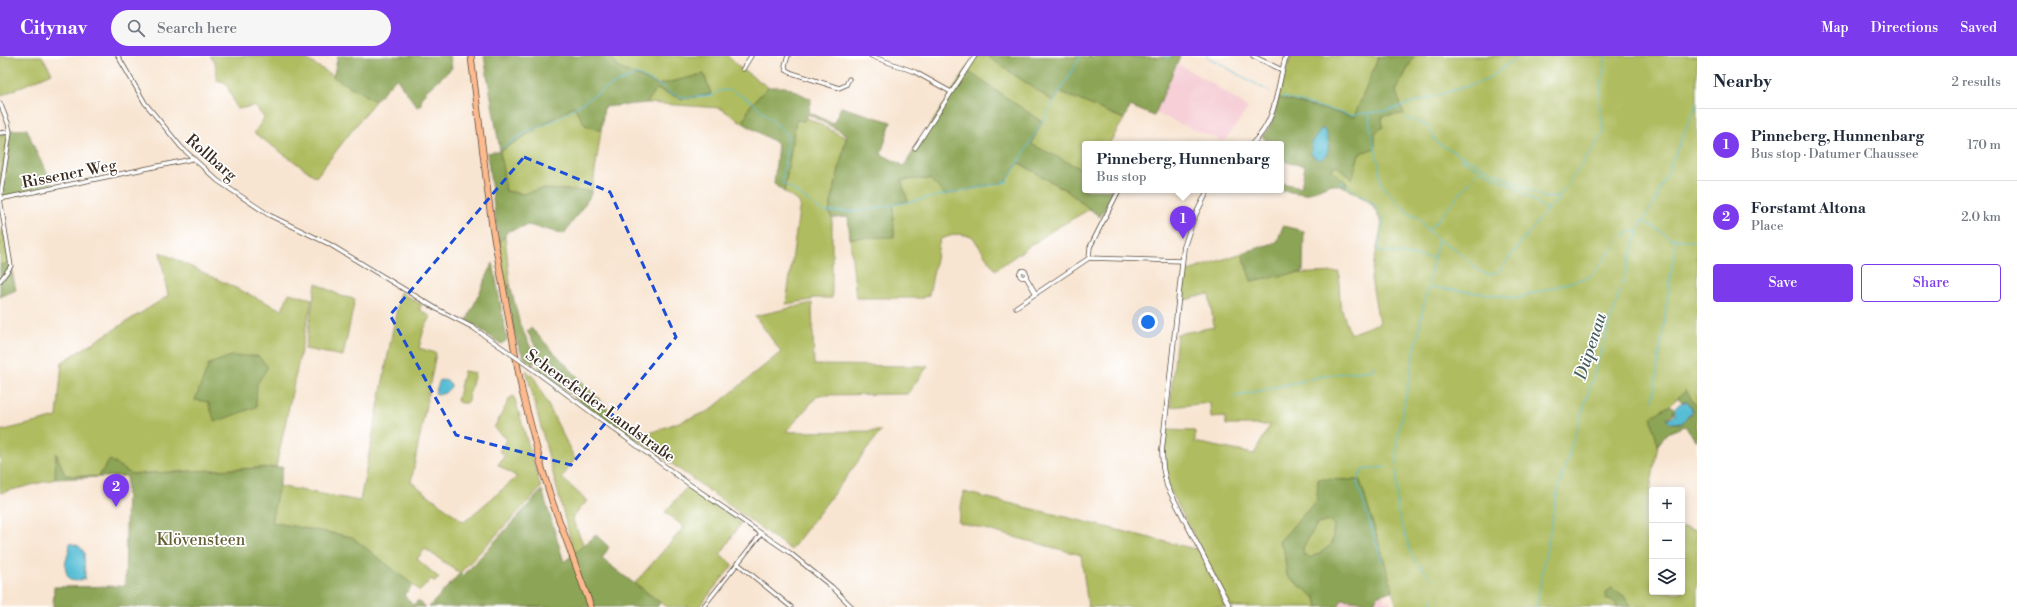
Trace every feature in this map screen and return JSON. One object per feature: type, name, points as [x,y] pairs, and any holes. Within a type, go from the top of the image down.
[{"type":"main road","points":[[471,56],[492,226],[522,391],[550,494],[569,551],[591,607]]},
{"type":"street","name":"Rollbarg","points":[[118,56],[145,103],[192,158],[218,181],[269,214],[323,241]]},
{"type":"street","points":[[743,69],[751,56]]},
{"type":"street","points":[[788,56],[785,65],[786,70],[792,73],[839,88],[846,86],[849,79]]},
{"type":"street","points":[[871,56],[915,72],[951,92]]},
{"type":"street","points":[[915,148],[975,56]]},
{"type":"street","points":[[1253,56],[1282,70]]},
{"type":"street","points":[[1255,141],[1265,130],[1271,116],[1286,56]]},
{"type":"street","name":"Rissener Weg","points":[[0,103],[8,122],[10,132],[0,199],[192,158]]},
{"type":"street","points":[[0,133],[10,132]]},
{"type":"street","points":[[1089,258],[1090,247],[1117,193]]},
{"type":"street","points":[[1206,193],[1193,220],[1182,261],[1162,450],[1163,468],[1167,486],[1230,607]]},
{"type":"street","points":[[0,199],[11,266],[0,281]]},
{"type":"street","name":"Schenefelder Landstraße","points":[[323,241],[437,309],[472,327],[504,349],[689,484],[790,553],[832,587],[852,607]]},
{"type":"street","points":[[1016,307],[1089,258],[1182,261]]},
{"type":"street","points":[[1026,277],[1036,294]]},
{"type":"street","points":[[703,607],[761,534]]},
{"type":"street","points":[[737,563],[791,607]]},
{"type":"highlighted area","points":[[524,157],[610,192],[676,337],[571,465],[456,435],[390,315]]},
{"type":"shaded area","points":[[1178,64],[1213,84],[1248,108],[1225,141],[1155,113]]},
{"type":"shaded area","points":[[1383,594],[1384,601],[1390,601],[1391,607],[1375,607],[1375,600]]},
{"type":"shaded area","points":[[1342,599],[1368,602],[1368,607],[1338,607]]},
{"type":"green space","points":[[0,56],[42,56],[52,73],[0,96]]},
{"type":"green space","points":[[210,56],[301,56],[375,101],[316,177],[254,133],[264,118],[255,106],[237,109],[226,83],[217,80],[215,62]]},
{"type":"green space","points":[[338,56],[450,56],[452,68],[426,91],[421,99],[421,105],[417,107],[396,78],[375,101],[333,77]]},
{"type":"green space","points":[[484,56],[610,56],[619,68],[658,85],[704,74],[711,94],[683,99],[656,89],[647,103],[604,107],[601,131],[585,125],[574,106],[500,151]]},
{"type":"green space","points":[[610,56],[728,56],[739,67],[768,87],[750,106],[743,123],[720,108],[647,103],[656,89],[683,99],[711,94],[704,74],[658,85],[619,68]]},
{"type":"green space","points":[[977,56],[987,56],[1054,102],[1060,92],[1124,119],[1111,141],[1082,141],[1082,170],[1030,144],[1042,122],[966,70]]},
{"type":"green space","points":[[987,56],[1180,56],[1154,116],[1130,106],[1124,119],[1060,92],[1054,102]]},
{"type":"green space","points":[[1291,56],[1379,56],[1354,118],[1278,98]]},
{"type":"green space","points":[[1379,56],[1414,56],[1396,91],[1404,114],[1382,116],[1383,127],[1375,133],[1375,148],[1359,154],[1352,179],[1336,165],[1331,170],[1347,183],[1345,187],[1332,184],[1305,194],[1284,191],[1284,184],[1301,187],[1305,166],[1286,162],[1284,160],[1284,141],[1266,141],[1262,136],[1269,128],[1275,114],[1278,98],[1354,117]]},
{"type":"green space","points":[[1414,56],[1697,56],[1697,408],[1686,390],[1670,405],[1651,417],[1658,445],[1651,487],[1649,487],[1645,519],[1649,520],[1649,595],[1685,595],[1685,528],[1697,530],[1697,607],[1632,607],[1623,595],[1616,603],[1618,607],[1397,607],[1360,481],[1318,479],[1317,500],[1279,542],[1284,550],[1287,576],[1316,598],[1318,607],[1231,607],[1168,486],[1163,450],[1166,430],[1195,431],[1195,442],[1254,454],[1270,425],[1226,425],[1225,417],[1211,418],[1210,403],[1170,407],[1177,334],[1214,327],[1209,294],[1181,301],[1185,272],[1242,253],[1251,281],[1283,274],[1339,272],[1340,304],[1350,334],[1379,323],[1371,278],[1382,223],[1371,203],[1345,187],[1346,183],[1331,171],[1336,165],[1352,178],[1359,154],[1375,133]]},
{"type":"green space","points":[[966,70],[1042,122],[1031,144],[1082,170],[1082,193],[1114,193],[1100,217],[1067,191],[1019,163],[1006,182],[945,195],[930,179],[901,180],[908,201],[893,205],[894,237],[850,238],[848,217],[832,218],[829,212],[847,135],[808,114],[804,121],[796,120],[784,192],[774,184],[778,144],[743,123],[750,106],[768,87],[787,87],[811,99],[809,112],[833,124],[841,107],[891,122],[881,154],[904,166]]},
{"type":"green space","points":[[574,106],[585,125],[601,131],[592,191],[540,189],[524,194],[506,191],[500,151]]},
{"type":"green space","points":[[806,117],[846,138],[829,212],[832,218],[832,298],[812,298],[812,300],[786,304],[800,203],[784,192],[796,120],[804,121]]},
{"type":"green space","points":[[27,129],[37,154],[55,187],[0,198],[8,134],[0,134],[0,131]]},
{"type":"green space","points":[[0,134],[8,134],[0,188]]},
{"type":"green space","points":[[500,151],[506,191],[524,194],[540,189],[592,191],[589,198],[564,234],[528,225],[508,231],[499,244],[487,153]]},
{"type":"green space","points":[[1019,163],[1067,191],[1090,209],[1053,230],[995,270],[972,236],[957,234],[940,239],[929,295],[922,298],[856,298],[850,238],[894,236],[893,205],[901,180],[930,179]]},
{"type":"green space","points":[[1283,226],[1304,231],[1303,272],[1251,281],[1242,253],[1277,242]]},
{"type":"green space","points":[[4,230],[10,263],[0,265],[0,231]]},
{"type":"green space","points":[[505,236],[510,284],[507,290],[499,244]]},
{"type":"green space","points":[[160,252],[282,310],[289,293],[312,299],[276,467],[131,474],[110,460],[98,477],[65,475],[56,453],[55,479],[0,493],[0,431],[57,417],[62,362],[168,296]]},
{"type":"green space","points":[[10,263],[16,290],[0,297],[0,265]]},
{"type":"green space","points":[[493,263],[507,340],[501,344],[467,320]]},
{"type":"green space","points":[[316,283],[341,296],[355,299],[343,356],[305,349]]},
{"type":"green space","points":[[510,284],[520,325],[533,352],[534,364],[531,364],[525,358],[517,341],[507,290]]},
{"type":"green space","points":[[400,292],[422,305],[419,309],[431,317],[424,329],[419,348],[436,353],[411,482],[464,522],[517,477],[498,465],[505,455],[499,451],[507,439],[494,428],[510,398],[514,396],[541,488],[460,573],[425,549],[417,559],[439,578],[435,582],[431,579],[420,591],[352,537],[271,522],[278,486],[360,501]]},
{"type":"green space","points":[[812,303],[814,365],[928,366],[907,394],[818,395],[786,432],[881,431],[791,550],[636,438],[709,411],[781,352],[755,316]]},
{"type":"green space","points":[[531,328],[636,438],[633,440],[540,372],[537,349],[527,331]]},
{"type":"green space","points":[[231,356],[258,356],[268,367],[257,384],[256,407],[215,422],[208,402],[195,400],[209,364]]},
{"type":"green space","points":[[526,370],[535,379],[575,459],[562,478],[587,501],[572,518],[584,546],[574,554]]},
{"type":"green space","points":[[464,371],[475,373],[467,403],[460,403],[457,401]]},
{"type":"green space","points":[[1686,390],[1697,408],[1697,441],[1685,426],[1667,433],[1658,445],[1651,417],[1670,405],[1674,408],[1673,414],[1667,418],[1670,422],[1681,424],[1693,411],[1688,400],[1682,402],[1678,398]]},
{"type":"green space","name":"Klövensteen","points":[[56,453],[65,475],[98,477],[110,460],[131,474],[283,467],[271,522],[352,537],[413,585],[404,595],[413,605],[418,601],[425,607],[53,607],[54,587],[125,586],[127,476],[55,479]]},
{"type":"green space","points":[[1318,479],[1360,480],[1393,590],[1380,595],[1375,600],[1375,607],[1368,607],[1368,602],[1342,599],[1338,607],[1318,607],[1316,598],[1287,576],[1284,550],[1279,542],[1317,500]],"holes":[[[1329,521],[1334,526],[1332,544],[1310,558],[1304,555],[1303,548],[1317,524]]]},
{"type":"green space","points":[[687,487],[741,523],[720,555],[733,565],[699,607],[666,607],[635,583],[684,527],[665,512]]},
{"type":"green space","points":[[542,490],[564,562],[596,535],[609,547],[602,559],[660,603],[657,607],[429,607],[460,573],[463,576]]},
{"type":"green space","points":[[964,492],[1199,550],[1225,607],[1088,607],[1081,555],[958,522]]},
{"type":"green space","points":[[1329,521],[1334,526],[1332,544],[1310,558],[1303,555],[1303,548],[1317,524]]},
{"type":"green space","points":[[1612,588],[1623,595],[1632,607],[1618,607],[1616,603],[1606,599],[1605,592]]},
{"type":"water","points":[[1322,128],[1328,138],[1328,148],[1327,155],[1319,160],[1311,154],[1312,143]]},
{"type":"water","points":[[440,380],[448,381],[451,387],[445,393],[438,395],[435,393]]},
{"type":"water","points":[[1687,401],[1692,410],[1682,423],[1670,422],[1667,419],[1675,415],[1675,408],[1679,404]]},
{"type":"water","points":[[70,543],[79,546],[84,552],[85,579],[77,581],[70,580],[67,574],[65,565]]},
{"type":"waterway","points":[[733,91],[751,101],[788,135],[782,182],[823,212],[863,211],[1007,182],[1081,56]]},
{"type":"waterway","points":[[1164,56],[1166,58],[1171,56]]},
{"type":"waterway","points":[[1206,56],[1270,92]]},
{"type":"waterway","points":[[1282,97],[1350,115],[1386,111],[1487,80],[1518,56]]},
{"type":"waterway","points":[[1438,240],[1458,251],[1482,273],[1493,274],[1499,271],[1551,205],[1559,201],[1559,197],[1604,133],[1599,102],[1606,56]]},
{"type":"waterway","points":[[502,148],[525,133],[558,119],[602,90],[637,74],[663,87],[668,92],[684,98],[714,95],[718,91],[731,90]]},
{"type":"waterway","name":"Düpenau","points":[[1536,607],[1558,489],[1642,221],[1654,204],[1697,103]]},
{"type":"waterway","points":[[1369,114],[1381,183],[1389,194],[1410,214],[1421,220],[1424,226],[1438,240],[1428,284]]},
{"type":"waterway","points":[[1406,118],[1428,126],[1437,143],[1545,198],[1558,197]]},
{"type":"waterway","points":[[1459,158],[1513,187],[1547,210]]},
{"type":"waterway","points":[[1429,230],[1480,170]]},
{"type":"waterway","points":[[1340,181],[1373,203],[1383,220],[1378,251],[1434,258]]},
{"type":"waterway","points":[[1643,221],[1671,238],[1697,242]]},
{"type":"waterway","points":[[1397,465],[1397,440],[1427,289],[1430,287],[1518,298],[1591,276],[1624,235],[1633,230],[1639,233]]},
{"type":"waterway","points":[[1653,400],[1676,239]]},
{"type":"waterway","points":[[1233,397],[1327,375],[1373,370],[1374,365]]},
{"type":"waterway","points":[[1382,561],[1357,482],[1362,470],[1386,467]]},
{"type":"waterway","points":[[1397,470],[1397,510],[1412,556],[1416,562]]},
{"type":"waterway","points":[[1418,564],[1431,578]]},
{"type":"waterway","points":[[1432,597],[1433,607]]},
{"type":"place","name":"Pinneberg, Hunnenbarg","points":[[1183,239]]},
{"type":"place","name":"Forstamt Altona","points":[[116,507]]}]
